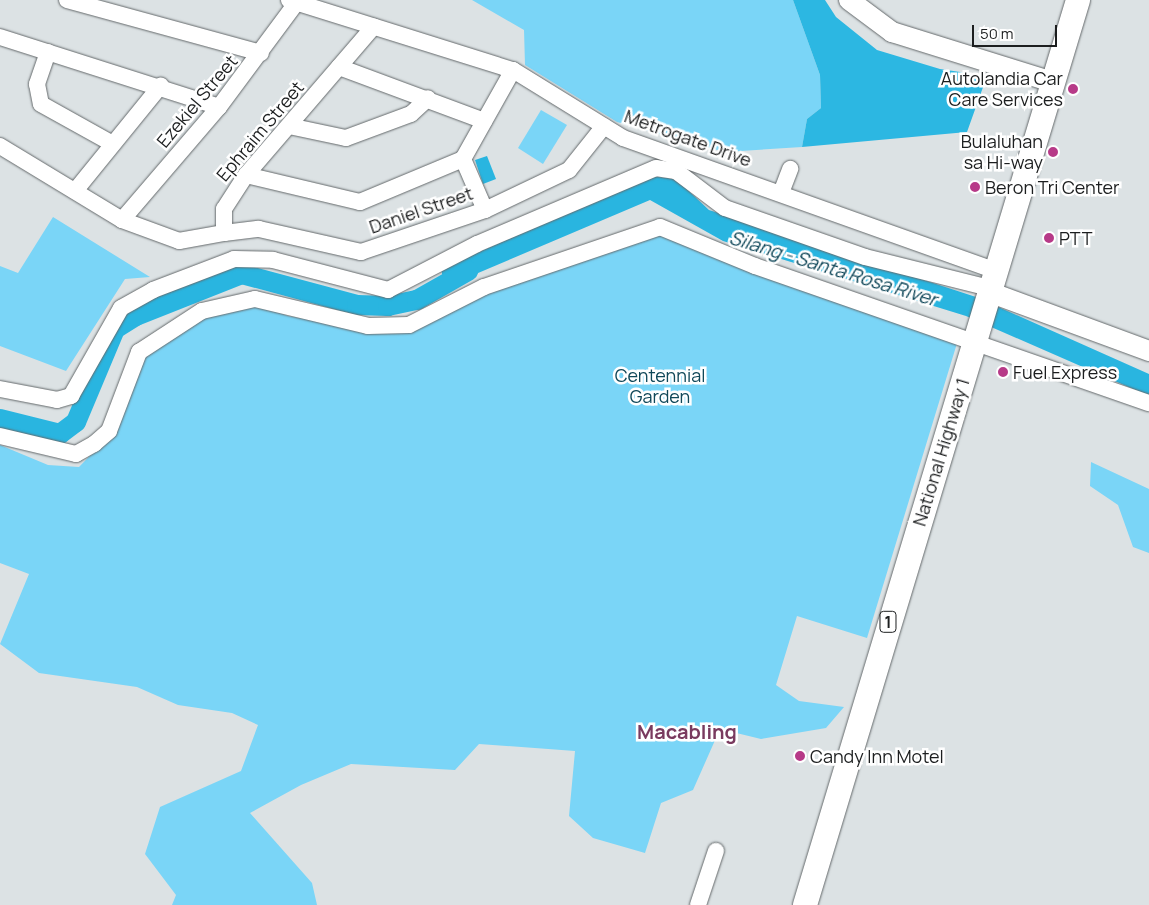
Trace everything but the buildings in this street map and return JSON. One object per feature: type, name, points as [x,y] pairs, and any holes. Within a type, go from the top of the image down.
[{"type":"highway","name":"National Highway 1","points":[[805,905],[991,283],[1078,0]]},
{"type":"main road","points":[[849,0],[892,32],[1053,82]]},
{"type":"main road","points":[[991,283],[1149,351]]},
{"type":"street","points":[[67,0],[262,53]]},
{"type":"street","name":"Ezekiel Street","points":[[122,220],[219,107],[262,53],[293,1]]},
{"type":"street","name":"Metrogate Drive","points":[[293,1],[513,70],[623,138],[782,193],[991,283]]},
{"type":"street","name":"Ephraim Street","points":[[224,233],[224,208],[246,175],[374,26]]},
{"type":"street","points":[[0,37],[162,85],[219,107]]},
{"type":"street","points":[[48,52],[37,84],[41,104],[113,144]]},
{"type":"street","points":[[340,67],[484,120]]},
{"type":"street","points":[[246,175],[360,202],[462,159],[513,70]]},
{"type":"street","points":[[76,191],[162,85]]},
{"type":"street","points":[[289,126],[346,138],[411,114],[428,98]]},
{"type":"street","name":"Daniel Street","points":[[224,233],[259,229],[361,252],[485,210],[569,170],[604,126]]},
{"type":"street","points":[[0,146],[122,220],[179,241],[224,233]]},
{"type":"street","points":[[462,159],[485,210]]},
{"type":"street","points":[[0,389],[57,400],[71,396],[121,308],[153,290],[234,260],[274,260],[388,290],[477,244],[656,168],[676,170],[724,208],[786,231],[865,257],[991,283]]},
{"type":"street","points":[[782,193],[790,168]]},
{"type":"street","points":[[0,436],[76,454],[94,444],[108,431],[139,352],[202,311],[255,299],[368,326],[409,325],[484,288],[660,227],[755,266],[975,339],[1149,403]]},
{"type":"street","points":[[698,905],[716,851]]},
{"type":"green space","points":[[472,0],[793,0],[820,75],[821,108],[807,119],[802,147],[725,152],[617,122],[525,65],[524,30]]},
{"type":"green space","points":[[541,110],[567,125],[543,164],[518,148]]},
{"type":"green space","points":[[53,217],[150,277],[125,279],[66,371],[0,346],[0,266],[18,273]]},
{"type":"green space","name":"Centennial Garden","points":[[661,231],[958,340],[867,638],[797,616],[776,685],[799,701],[844,707],[826,728],[761,739],[720,729],[693,790],[661,803],[645,853],[593,838],[569,816],[575,751],[479,744],[455,770],[351,764],[301,785],[250,813],[312,883],[317,905],[172,905],[176,895],[145,854],[160,807],[241,771],[258,725],[232,713],[178,705],[137,687],[39,673],[0,644],[29,574],[0,563],[0,445],[48,465],[79,467],[112,433],[142,356],[204,314],[260,305],[288,316],[368,329],[410,327],[483,284]]},
{"type":"green space","points":[[1091,462],[1149,489],[1149,553],[1133,547],[1118,505],[1090,486]]},
{"type":"shaded area","points":[[793,0],[825,0],[836,17],[877,50],[940,69],[987,76],[967,132],[802,147],[807,119],[821,108],[820,75]]},
{"type":"water","points":[[487,156],[496,179],[483,184],[475,160]]},
{"type":"water","points":[[650,176],[676,179],[709,210],[976,297],[1149,374],[1149,396],[966,316],[723,241],[650,200],[445,287],[441,269]]},
{"type":"waterway","name":"Silang - Santa Rosa River","points":[[0,419],[60,434],[76,422],[115,329],[136,316],[242,274],[357,305],[388,306],[417,300],[468,271]]},
{"type":"place","name":"Autolandia Car Care Services","points":[[1073,89]]},
{"type":"place","name":"Bulaluhan sa Hi-way","points":[[1053,152]]},
{"type":"place","name":"Beron Tri Center","points":[[975,187]]},
{"type":"place","name":"PTT","points":[[1049,238]]},
{"type":"place","name":"Fuel Express","points":[[1003,372]]},
{"type":"place","name":"Candy Inn Motel","points":[[800,756]]},
{"type":"district","name":"Macabling","points":[[687,731]]}]
